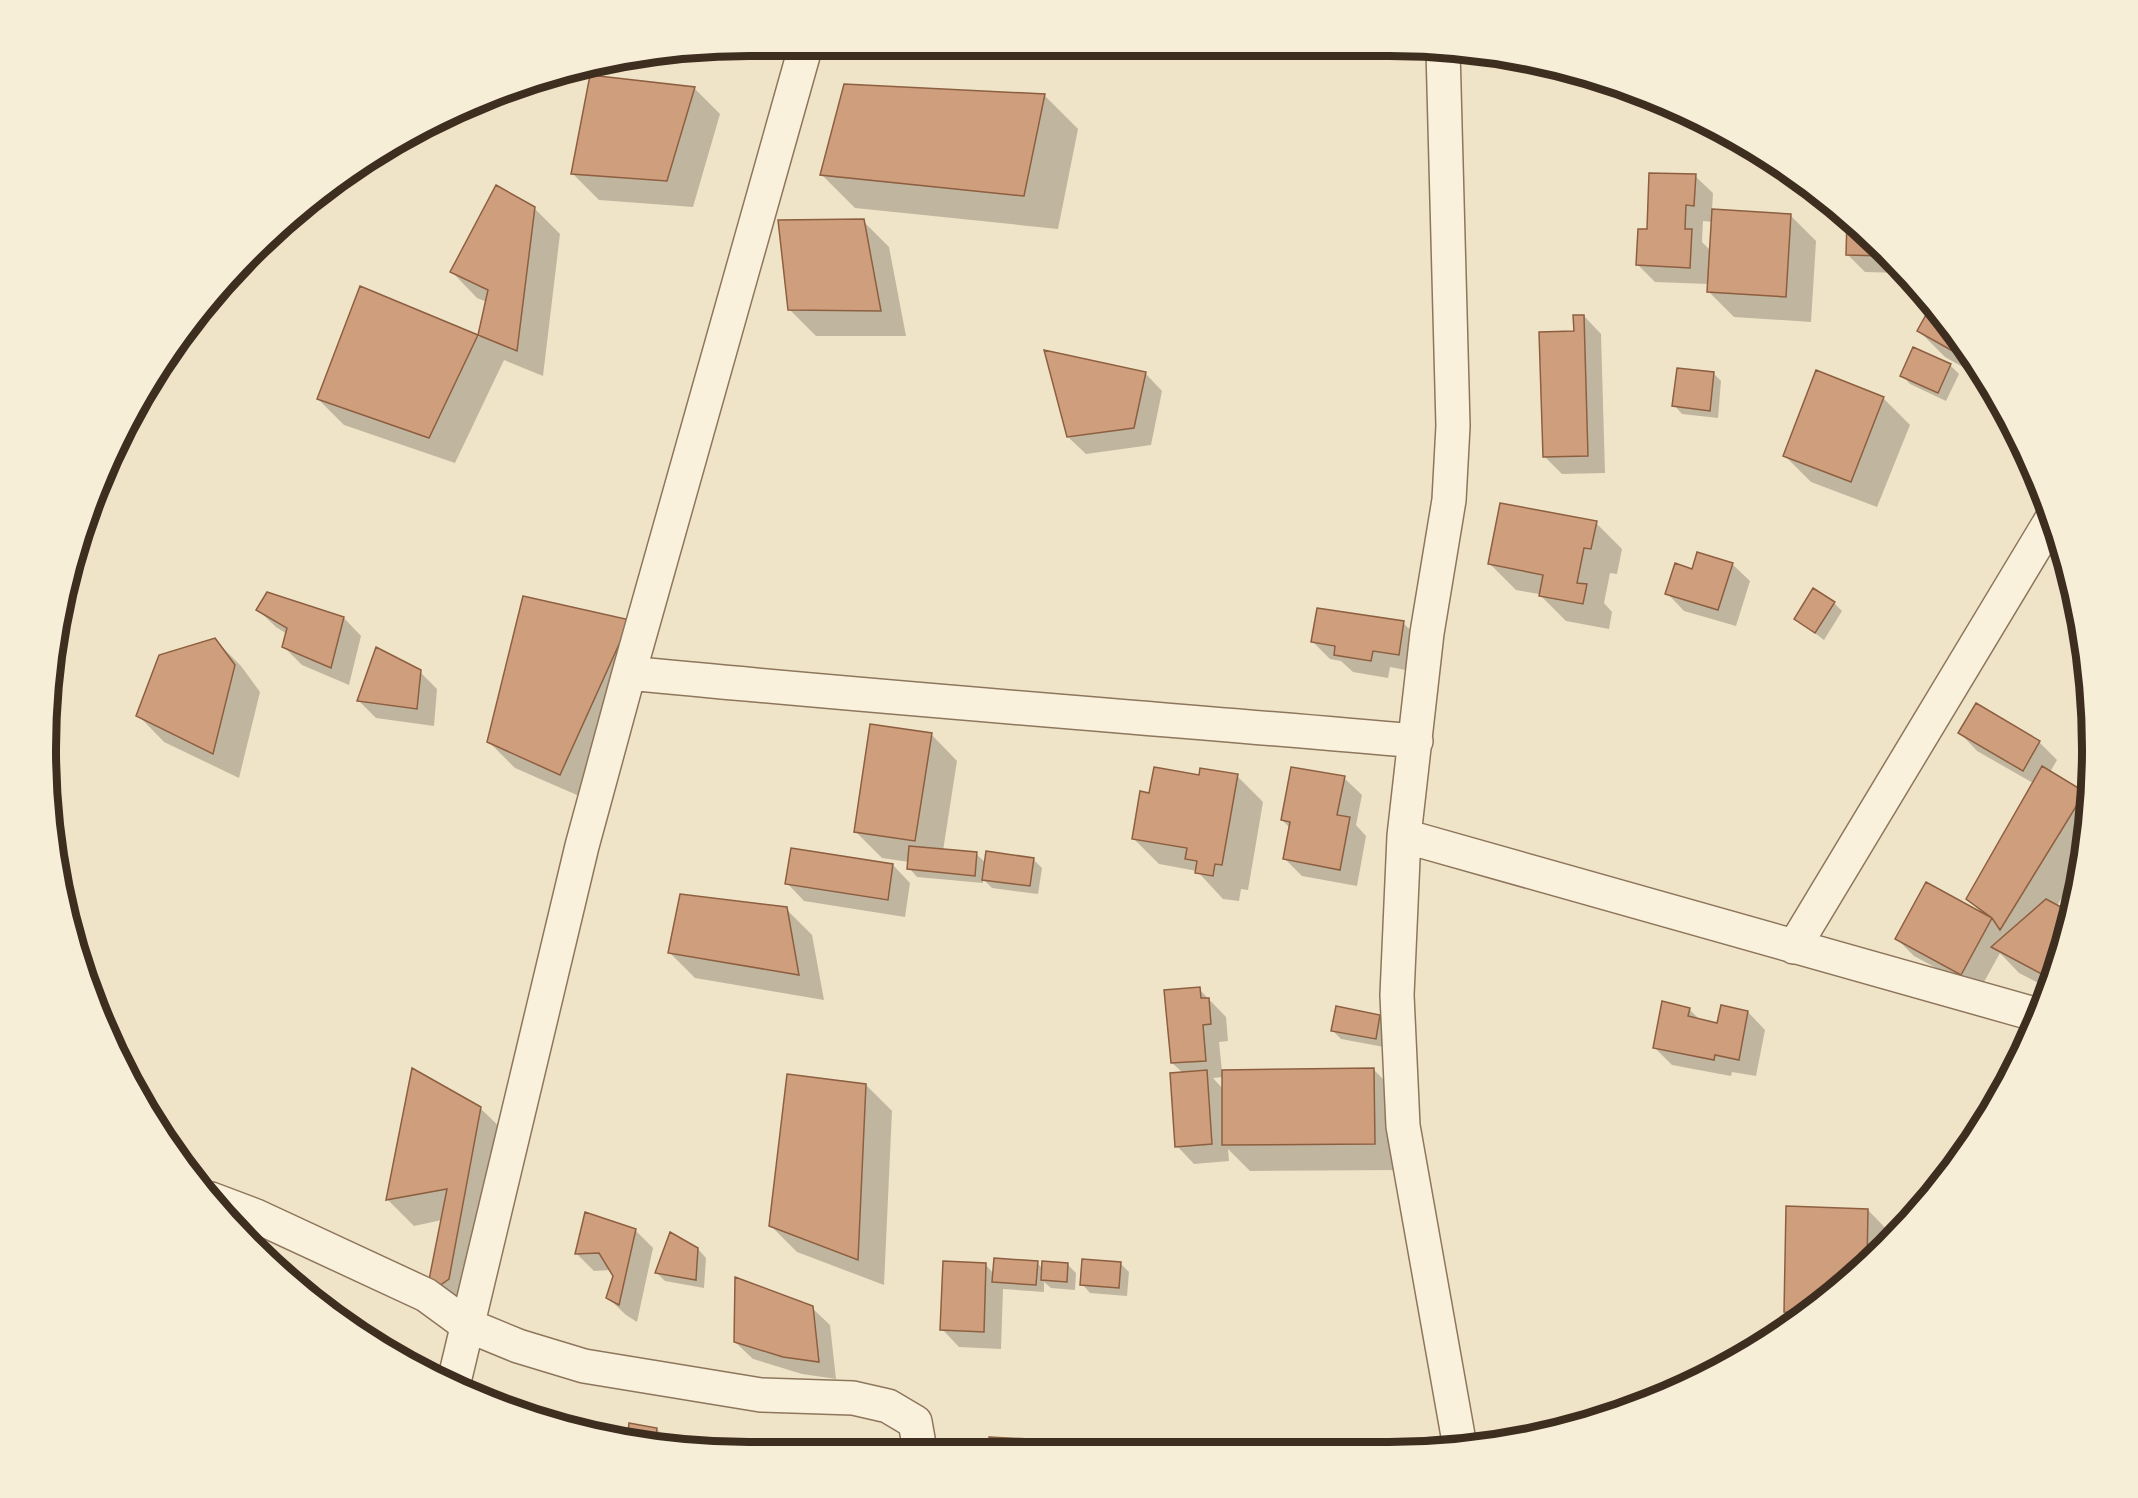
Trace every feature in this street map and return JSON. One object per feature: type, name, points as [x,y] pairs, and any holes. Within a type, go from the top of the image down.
[{"type":"street","points":[[455,1377],[582,846],[628,673],[803,56]]},
{"type":"street","points":[[1443,58],[1454,426],[1449,500],[1427,633],[1404,836],[1396,995],[1403,1126],[1459,1439]]},
{"type":"street","points":[[1794,947],[2047,528]]},
{"type":"street","points":[[628,673],[885,698],[1047,709],[1416,741]]},
{"type":"street","points":[[1404,836],[2030,1013]]},
{"type":"street","points":[[227,1205],[256,1216],[426,1295],[467,1325],[518,1346],[584,1366],[761,1395],[853,1398],[888,1407],[915,1422],[919,1442]]},
{"type":"building","points":[[590,75],[695,87],[667,181],[571,174]]},
{"type":"building","points":[[844,84],[1045,94],[1024,196],[820,175]]},
{"type":"building","points":[[1649,173],[1696,174],[1694,206],[1686,205],[1685,229],[1692,229],[1690,268],[1636,265],[1638,229],[1647,229]]},
{"type":"building","points":[[496,185],[535,207],[517,351],[478,335],[488,290],[450,272]]},
{"type":"building","points":[[1712,209],[1791,214],[1786,297],[1707,292]]},
{"type":"building","points":[[864,219],[881,311],[788,310],[778,220]]},
{"type":"building","points":[[1847,229],[1876,256],[1846,255]]},
{"type":"building","points":[[360,286],[478,335],[429,438],[317,399]]},
{"type":"building","points":[[1927,313],[1959,355],[1917,331]]},
{"type":"building","points":[[1573,315],[1584,315],[1588,456],[1543,457],[1539,332],[1574,331]]},
{"type":"building","points":[[1913,347],[1951,364],[1938,393],[1900,376]]},
{"type":"building","points":[[1044,350],[1146,372],[1134,428],[1067,437]]},
{"type":"building","points":[[1677,368],[1714,372],[1710,411],[1672,406]]},
{"type":"building","points":[[1816,370],[1884,397],[1851,482],[1783,456]]},
{"type":"building","points":[[1500,503],[1597,521],[1591,549],[1584,548],[1577,583],[1587,584],[1583,604],[1539,596],[1543,575],[1488,564]]},
{"type":"building","points":[[1697,552],[1733,563],[1718,610],[1665,594],[1675,563],[1692,569]]},
{"type":"building","points":[[1813,588],[1835,602],[1815,633],[1794,619]]},
{"type":"building","points":[[267,592],[344,617],[331,668],[282,647],[287,628],[256,610]]},
{"type":"building","points":[[523,596],[630,620],[560,775],[487,742]]},
{"type":"building","points":[[1317,608],[1404,621],[1399,655],[1373,651],[1371,661],[1334,655],[1335,646],[1311,642]]},
{"type":"building","points":[[215,638],[235,665],[213,754],[136,716],[159,655]]},
{"type":"building","points":[[376,647],[421,670],[417,709],[357,701]]},
{"type":"building","points":[[1976,703],[2040,741],[2023,771],[1958,733]]},
{"type":"building","points":[[870,724],[932,733],[915,841],[854,832]]},
{"type":"building","points":[[2042,766],[2081,790],[2081,799],[2000,930],[1992,918],[1966,899]]},
{"type":"building","points":[[1154,767],[1199,775],[1200,768],[1238,774],[1222,865],[1215,864],[1213,876],[1195,873],[1197,861],[1185,859],[1187,848],[1132,839],[1140,791],[1149,793]]},
{"type":"building","points":[[1291,767],[1345,776],[1337,815],[1350,817],[1340,870],[1283,859],[1290,822],[1281,820]]},
{"type":"building","points":[[909,846],[977,852],[975,876],[907,869]]},
{"type":"building","points":[[791,848],[893,864],[888,900],[785,884]]},
{"type":"building","points":[[986,851],[1034,858],[1030,886],[982,880]]},
{"type":"building","points":[[1926,882],[1992,918],[1961,975],[1895,939]]},
{"type":"building","points":[[680,894],[787,907],[799,975],[668,953]]},
{"type":"building","points":[[2046,899],[2063,908],[2045,976],[1991,947]]},
{"type":"building","points":[[1200,987],[1201,998],[1209,998],[1211,1024],[1203,1025],[1206,1061],[1171,1063],[1164,990]]},
{"type":"building","points":[[1662,1001],[1690,1008],[1688,1016],[1717,1023],[1721,1005],[1748,1011],[1739,1060],[1715,1055],[1714,1060],[1653,1048]]},
{"type":"building","points":[[1336,1006],[1380,1015],[1376,1039],[1331,1031]]},
{"type":"building","points":[[412,1068],[481,1107],[449,1279],[426,1295],[447,1189],[386,1200]]},
{"type":"building","points":[[1374,1068],[1375,1144],[1222,1145],[1222,1070]]},
{"type":"building","points":[[1207,1070],[1212,1144],[1175,1147],[1170,1073]]},
{"type":"building","points":[[787,1074],[866,1084],[858,1260],[769,1226]]},
{"type":"building","points":[[1786,1206],[1868,1209],[1867,1250],[1811,1299],[1792,1312],[1784,1312]]},
{"type":"building","points":[[585,1212],[636,1229],[619,1305],[606,1298],[613,1276],[599,1253],[575,1254]]},
{"type":"building","points":[[670,1232],[698,1248],[696,1280],[655,1273]]},
{"type":"building","points":[[994,1258],[1038,1261],[1036,1285],[992,1282]]},
{"type":"building","points":[[1082,1259],[1121,1262],[1119,1288],[1080,1285]]},
{"type":"building","points":[[943,1261],[986,1263],[984,1332],[940,1330]]},
{"type":"building","points":[[1042,1261],[1068,1263],[1067,1282],[1041,1280]]},
{"type":"building","points":[[735,1277],[813,1306],[819,1362],[783,1357],[734,1342]]},
{"type":"building","points":[[629,1423],[657,1428],[656,1437],[628,1432]]},
{"type":"building","points":[[989,1437],[1068,1441],[1068,1442],[989,1442]]}]
